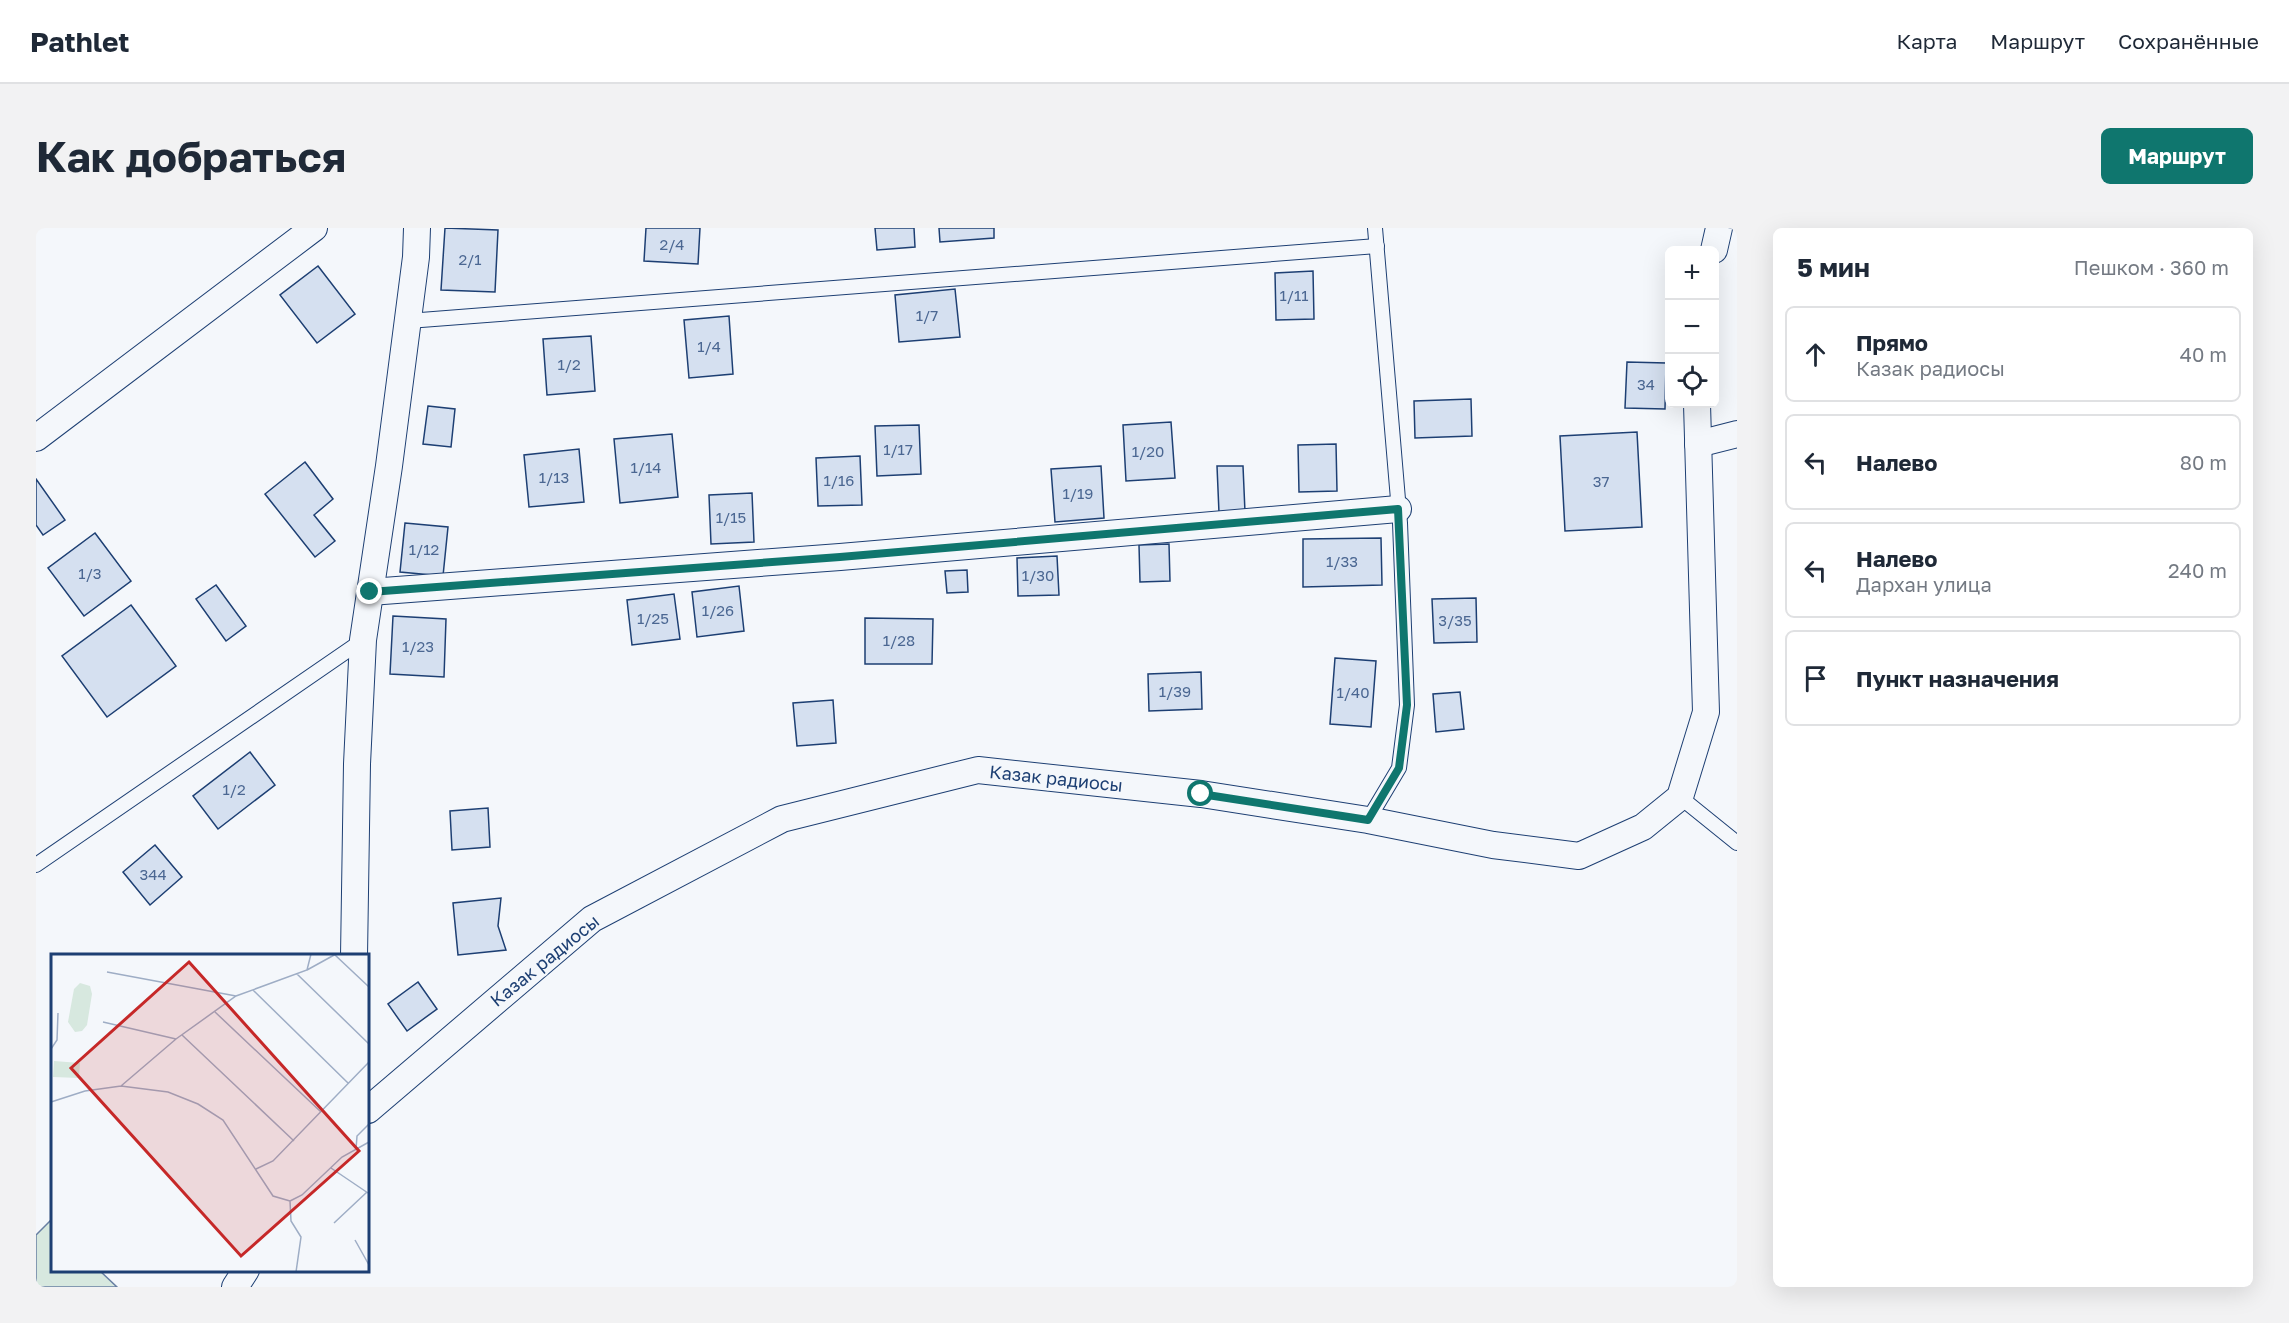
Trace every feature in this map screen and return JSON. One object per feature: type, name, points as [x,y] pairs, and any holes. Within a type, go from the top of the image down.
[{"type":"street","points":[[36,438],[314,228]]},
{"type":"street","points":[[354,954],[357,764],[363,640],[408,321],[417,228]]},
{"type":"street","points":[[1680,798],[1706,712],[1697,408]]},
{"type":"street","points":[[1698,444],[1737,434]]},
{"type":"street","points":[[370,592],[840,557],[1398,509]]},
{"type":"street","name":"Казак радиосы","points":[[369,1109],[592,919],[782,819],[978,770],[1201,794],[1368,820],[1494,845],[1579,856],[1643,827],[1680,798]]},
{"type":"street","points":[[236,1287],[245,1272]]},
{"type":"lane","points":[[1368,820],[1399,768],[1407,705],[1398,509],[1375,228]]},
{"type":"lane","points":[[408,321],[1377,246]]},
{"type":"lane","points":[[36,865],[363,640]]},
{"type":"lane","points":[[1680,798],[1737,843]]},
{"type":"shaded area","points":[[51,1220],[51,1272],[101,1272],[117,1287],[36,1287],[36,1235]]},
{"type":"building","points":[[445,228],[498,230],[495,292],[441,290]]},
{"type":"building","points":[[646,228],[700,228],[698,264],[644,261]]},
{"type":"building","points":[[875,228],[914,228],[915,247],[877,250]]},
{"type":"building","points":[[939,228],[994,228],[994,238],[940,242]]},
{"type":"building","points":[[318,266],[355,314],[317,343],[280,295]]},
{"type":"building","points":[[1313,271],[1314,319],[1276,320],[1275,273]]},
{"type":"building","points":[[955,289],[960,337],[899,342],[895,295]]},
{"type":"building","points":[[729,316],[733,374],[689,378],[684,320]]},
{"type":"building","points":[[591,336],[595,391],[547,395],[543,339]]},
{"type":"building","points":[[1627,362],[1665,363],[1665,409],[1625,408]]},
{"type":"building","points":[[1471,399],[1472,436],[1415,438],[1414,401]]},
{"type":"building","points":[[428,406],[455,409],[451,447],[423,444]]},
{"type":"building","points":[[1171,422],[1175,478],[1126,481],[1123,425]]},
{"type":"building","points":[[919,425],[921,474],[877,476],[875,426]]},
{"type":"building","points":[[1637,432],[1642,527],[1565,531],[1560,436]]},
{"type":"building","points":[[672,434],[678,497],[620,503],[614,439]]},
{"type":"building","points":[[1336,444],[1337,491],[1299,492],[1298,445]]},
{"type":"building","points":[[579,449],[584,502],[529,507],[524,455]]},
{"type":"building","points":[[860,456],[862,505],[818,506],[816,458]]},
{"type":"building","points":[[305,462],[333,499],[314,515],[335,541],[315,557],[265,494]]},
{"type":"building","points":[[1101,466],[1104,518],[1055,522],[1051,469]]},
{"type":"building","points":[[1217,466],[1243,466],[1245,512],[1219,513]]},
{"type":"building","points":[[36,479],[65,520],[43,535],[36,525]]},
{"type":"building","points":[[752,493],[754,542],[711,544],[709,495]]},
{"type":"building","points":[[405,523],[448,527],[443,576],[400,572]]},
{"type":"building","points":[[95,533],[131,581],[84,616],[48,568]]},
{"type":"building","points":[[1381,538],[1382,585],[1303,587],[1303,539]]},
{"type":"building","points":[[1169,544],[1170,581],[1140,582],[1139,545]]},
{"type":"building","points":[[1057,556],[1059,595],[1018,596],[1017,558]]},
{"type":"building","points":[[967,570],[968,592],[947,593],[945,571]]},
{"type":"building","points":[[216,585],[246,626],[226,641],[196,599]]},
{"type":"building","points":[[739,586],[744,631],[697,637],[692,592]]},
{"type":"building","points":[[674,594],[680,639],[632,645],[627,600]]},
{"type":"building","points":[[1476,598],[1477,642],[1434,643],[1432,599]]},
{"type":"building","points":[[131,605],[176,666],[107,717],[62,656]]},
{"type":"building","points":[[393,616],[446,619],[444,677],[390,674]]},
{"type":"building","points":[[865,618],[933,619],[932,664],[865,664]]},
{"type":"building","points":[[1335,658],[1376,661],[1371,727],[1330,724]]},
{"type":"building","points":[[1201,672],[1202,709],[1149,711],[1148,674]]},
{"type":"building","points":[[1460,692],[1464,729],[1436,732],[1433,694]]},
{"type":"building","points":[[833,700],[836,743],[797,746],[793,703]]},
{"type":"building","points":[[250,752],[275,785],[218,829],[193,796]]},
{"type":"building","points":[[488,808],[490,847],[452,850],[450,811]]},
{"type":"building","points":[[155,845],[182,877],[150,905],[123,872]]},
{"type":"building","points":[[501,898],[498,926],[506,950],[458,955],[453,903]]},
{"type":"building","points":[[418,982],[437,1009],[407,1031],[388,1004]]},
{"type":"route","points":[[370,592],[840,557],[1398,509],[1407,705],[1399,768],[1368,820],[1201,794]]}]
